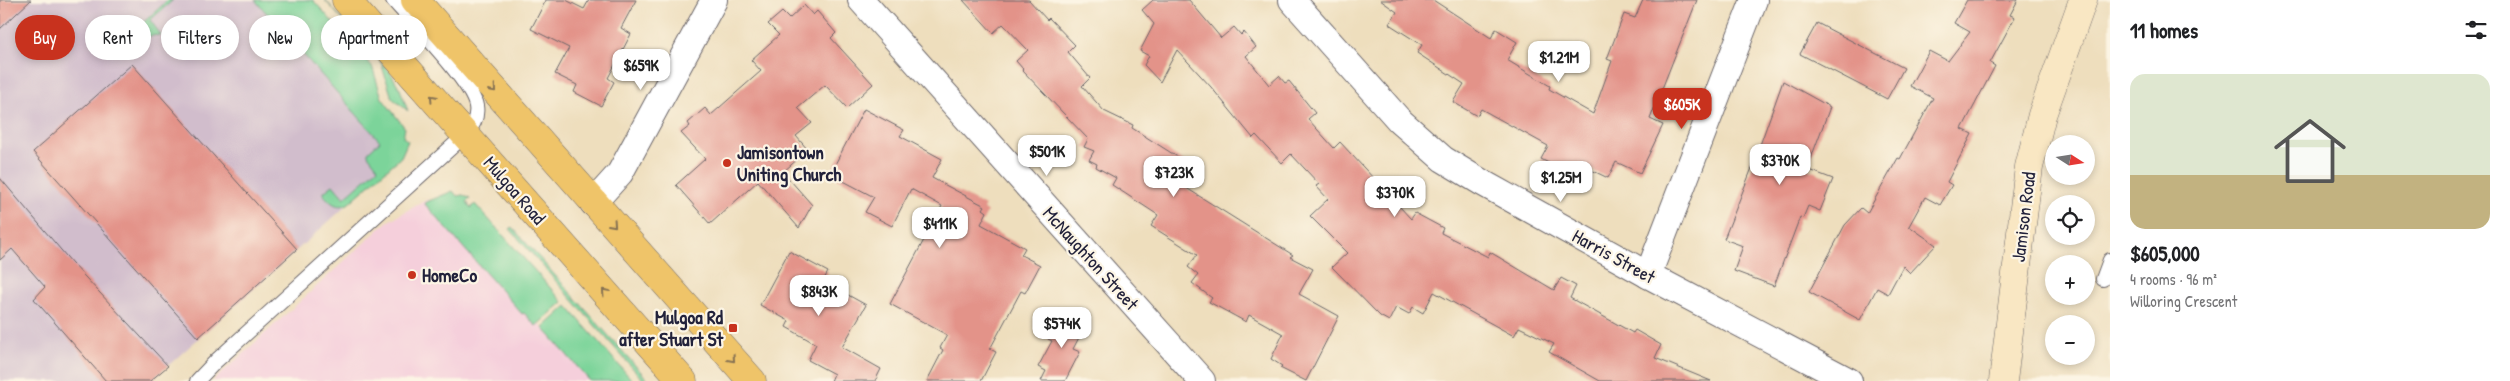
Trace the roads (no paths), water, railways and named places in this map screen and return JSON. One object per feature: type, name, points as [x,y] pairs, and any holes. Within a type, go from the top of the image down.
[{"type":"main road","name":"Mulgoa Road","points":[[346,0],[683,381]]},
{"type":"main road","points":[[415,0],[752,381]]},
{"type":"street","points":[[593,203],[620,173],[714,0]]},
{"type":"street","name":"McNaughton Street","points":[[861,0],[1202,381]]},
{"type":"street","name":"Harris Street","points":[[1292,0],[1399,120],[1443,159],[1648,275],[1849,381]]},
{"type":"street","points":[[1648,275],[1754,0]]},
{"type":"street","name":"Jamison Road","points":[[2003,381],[2029,167],[2042,115],[2083,0]]},
{"type":"lane","points":[[198,381],[216,361],[466,134],[475,122],[477,113],[473,97],[466,83],[393,0]]},
{"type":"lane","points":[[2103,279],[2110,260]]},
{"type":"place","name":"Jamisontown Uniting Church","points":[[727,163]]},
{"type":"place","name":"HomeCo","points":[[412,275]]},
{"type":"place","name":"Mulgoa Rd after Stuart St","points":[[733,328]]}]
